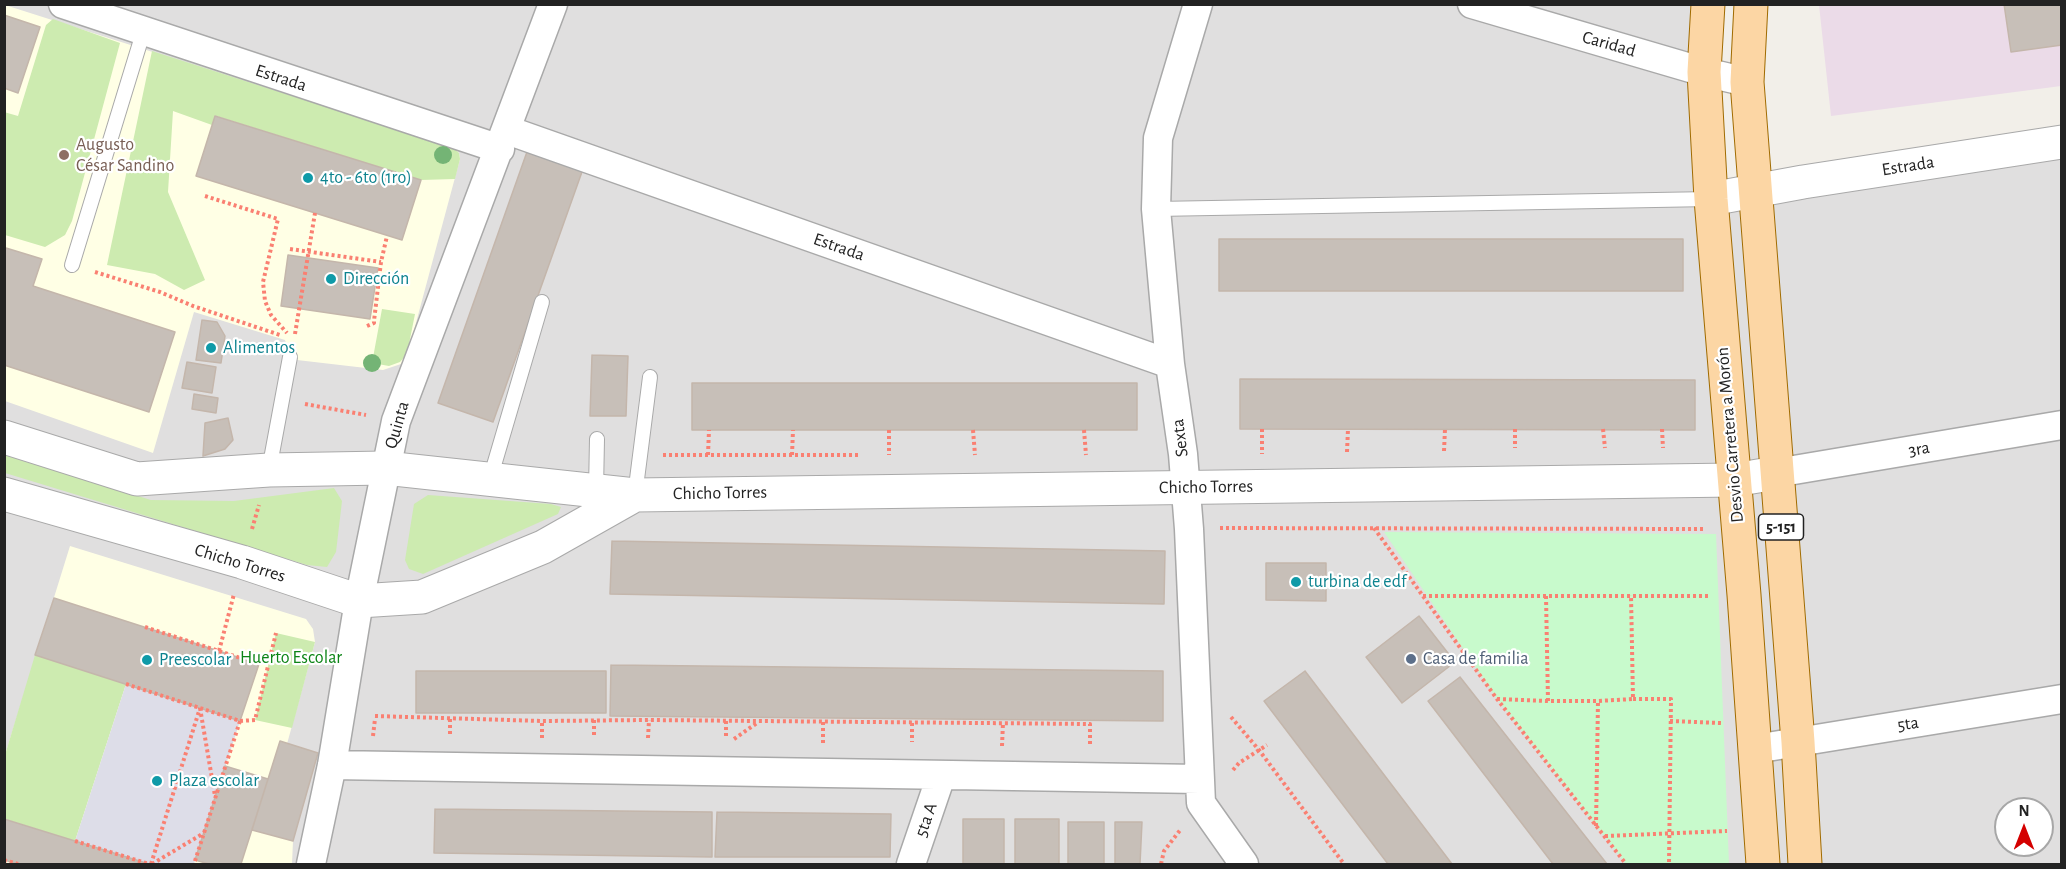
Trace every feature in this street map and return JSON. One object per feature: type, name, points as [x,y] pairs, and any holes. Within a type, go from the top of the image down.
[{"type":"main road","name":"Desvio Carretera a Morón","points":[[1708,4],[1704,72],[1712,199],[1763,864]]},
{"type":"main road","name":"5-151","points":[[1751,4],[1747,82],[1798,742],[1805,864]]},
{"type":"street","name":"Estrada","points":[[63,4],[143,33],[503,140],[1170,364]]},
{"type":"street","name":"Quinta","points":[[311,864],[332,765],[359,601],[396,421],[553,4]]},
{"type":"street","name":"Sexta","points":[[1198,4],[1158,138],[1156,208],[1170,364],[1183,454],[1189,529],[1201,803],[1244,864]]},
{"type":"street","name":"Caridad","points":[[1472,4],[1704,72],[1747,82]]},
{"type":"street","name":"Estrada","points":[[1755,190],[2061,142]]},
{"type":"street","points":[[1712,199],[1755,190]]},
{"type":"street","name":"3ra","points":[[1776,473],[2061,425]]},
{"type":"street","name":"Chicho Torres","points":[[4,436],[137,480],[269,470],[385,468],[635,495],[1734,480],[1776,473]]},
{"type":"street","name":"Chicho Torres","points":[[4,494],[242,562],[359,601],[422,597],[543,547],[635,495]]},
{"type":"street","name":"5ta","points":[[1755,749],[2061,699]]},
{"type":"street","points":[[332,765],[1199,779]]},
{"type":"street","name":"5ta A","points":[[911,864],[941,776]]},
{"type":"lane","points":[[72,265],[143,33]]},
{"type":"lane","points":[[1156,208],[1712,199]]},
{"type":"lane","points":[[490,480],[542,302]]},
{"type":"lane","points":[[269,470],[290,357]]},
{"type":"lane","points":[[635,495],[650,377]]},
{"type":"lane","points":[[596,490],[597,439]]},
{"type":"path","points":[[72,265],[160,292],[193,306],[294,340],[271,315],[265,301],[263,282],[278,219],[205,196]]},
{"type":"path","points":[[299,309],[315,213]]},
{"type":"path","points":[[367,326],[374,321],[381,262],[387,236]]},
{"type":"path","points":[[291,249],[381,262]]},
{"type":"path","points":[[282,400],[396,421]]},
{"type":"path","points":[[1262,429],[1262,455]]},
{"type":"path","points":[[1347,455],[1348,429]]},
{"type":"path","points":[[1444,455],[1445,429]]},
{"type":"path","points":[[1515,429],[1515,455]]},
{"type":"path","points":[[1603,429],[1605,455]]},
{"type":"path","points":[[1662,429],[1663,455]]},
{"type":"path","points":[[708,455],[709,430]]},
{"type":"path","points":[[792,455],[793,430]]},
{"type":"path","points":[[889,430],[889,455]]},
{"type":"path","points":[[973,430],[975,455]]},
{"type":"path","points":[[1084,430],[1086,455]]},
{"type":"path","points":[[1373,528],[1497,699],[1626,864]]},
{"type":"path","points":[[1189,529],[1738,529]]},
{"type":"path","points":[[1631,595],[1633,699]]},
{"type":"path","points":[[1422,596],[1744,595]]},
{"type":"path","points":[[1546,596],[1548,701]]},
{"type":"path","points":[[145,627],[259,664]]},
{"type":"path","points":[[126,684],[240,721],[255,720],[276,633]]},
{"type":"path","points":[[1497,699],[1548,701],[1671,699],[1669,864]]},
{"type":"path","points":[[1596,826],[1598,701]]},
{"type":"path","points":[[200,708],[215,797]]},
{"type":"path","points":[[151,864],[200,708]]},
{"type":"path","points":[[1229,714],[1259,750],[1344,864]]},
{"type":"path","points":[[375,716],[530,721],[1090,724]]},
{"type":"path","points":[[194,864],[240,721]]},
{"type":"path","points":[[1670,721],[1728,724]]},
{"type":"path","points":[[726,744],[759,722]]},
{"type":"path","points":[[1604,836],[1733,830]]},
{"type":"path","points":[[75,841],[151,864],[204,833]]},
{"type":"path","points":[[4,860],[18,864]]},
{"type":"shaded area","points":[[5,5],[1691,5],[1698,211],[2061,158],[2061,864],[5,864]]},
{"type":"shaded area","points":[[5,5],[454,148],[459,153],[460,159],[406,360],[383,370],[297,360],[290,357],[285,340],[194,312],[153,453],[5,401]]},
{"type":"shaded area","points":[[1819,5],[2061,5],[2061,86],[1831,116]]},
{"type":"shaded area","points":[[70,546],[306,619],[313,629],[315,642],[287,744],[318,753],[293,841],[292,864],[5,864],[5,755]]},
{"type":"shaded area","name":"Plaza escolar","points":[[126,684],[240,721],[194,864],[149,864],[75,841]]},
{"type":"green space","points":[[53,19],[120,43],[72,221],[65,235],[45,247],[5,235],[4,112],[18,116],[46,25]]},
{"type":"green space","points":[[152,51],[454,148],[459,153],[460,159],[455,179],[421,180],[216,116],[212,125],[173,111],[168,192],[205,280],[184,290],[155,274],[107,265]]},
{"type":"green space","points":[[382,309],[415,314],[407,354],[400,362],[389,366],[372,363]]},
{"type":"green space","points":[[4,455],[151,500],[234,501],[334,488],[342,501],[336,552],[327,567],[307,565],[5,473]]},
{"type":"green space","points":[[428,495],[551,504],[561,507],[558,514],[423,574],[409,569],[405,560],[414,504]]},
{"type":"green space","points":[[1384,532],[1716,534],[1729,864],[1626,864],[1497,699]]},
{"type":"green space","name":"Huerto Escolar","points":[[276,633],[315,642],[292,728],[255,720]]},
{"type":"green space","points":[[35,655],[126,684],[75,841],[5,819],[5,755]]},
{"type":"building","points":[[2004,4],[2062,4],[2062,45],[2011,52]]},
{"type":"building","points":[[4,15],[40,27],[18,93],[4,88]]},
{"type":"building","name":"4to - 6to (1ro)","points":[[215,116],[421,180],[402,240],[196,176]]},
{"type":"building","points":[[528,149],[583,169],[493,422],[438,403]]},
{"type":"building","points":[[1219,239],[1683,239],[1683,291],[1219,291]]},
{"type":"building","points":[[6,248],[42,259],[33,286],[175,332],[149,412],[4,365],[4,253]]},
{"type":"building","name":"Dirección","points":[[288,255],[378,268],[370,319],[281,306]]},
{"type":"building","name":"Alimentos","points":[[202,320],[217,322],[225,336],[221,363],[196,360]]},
{"type":"building","points":[[592,355],[628,356],[626,416],[590,416]]},
{"type":"building","points":[[187,362],[216,367],[212,393],[182,388]]},
{"type":"building","points":[[1240,379],[1695,380],[1695,430],[1240,429]]},
{"type":"building","points":[[692,383],[1137,383],[1137,430],[692,430]]},
{"type":"building","name":"Alimentos","points":[[194,394],[218,398],[216,413],[192,409]]},
{"type":"building","points":[[228,418],[233,440],[225,449],[203,456],[205,423]]},
{"type":"building","points":[[612,541],[1165,551],[1164,604],[610,594]]},
{"type":"building","name":"turbina de edf","points":[[1266,563],[1326,563],[1326,601],[1266,600]]},
{"type":"building","name":"Preescolar","points":[[54,598],[259,664],[240,721],[35,655]]},
{"type":"building","name":"Casa de familia","points":[[1419,616],[1455,662],[1402,703],[1366,657]]},
{"type":"building","points":[[611,665],[1163,671],[1163,721],[610,716]]},
{"type":"building","points":[[416,671],[606,671],[606,713],[416,713]]},
{"type":"building","points":[[1305,671],[1452,864],[1388,864],[1264,701]]},
{"type":"building","points":[[1460,677],[1607,864],[1553,864],[1428,701]]},
{"type":"building","points":[[280,741],[318,753],[293,841],[252,830]]},
{"type":"building","points":[[225,766],[268,779],[241,864],[209,864],[195,860]]},
{"type":"building","points":[[435,809],[712,812],[712,857],[434,853]]},
{"type":"building","points":[[717,812],[891,814],[890,857],[715,857]]},
{"type":"building","points":[[4,819],[149,864],[18,864],[4,860]]},
{"type":"building","points":[[963,819],[1004,819],[1004,864],[963,864]]},
{"type":"building","points":[[1015,819],[1059,819],[1059,864],[1015,864]]},
{"type":"building","points":[[1068,822],[1104,822],[1104,864],[1068,864]]},
{"type":"building","points":[[1115,822],[1142,822],[1140,864],[1115,864]]},
{"type":"place","name":"Augusto César Sandino","points":[[64,155]]},
{"type":"place","name":"4to - 6to (1ro)","points":[[308,178]]},
{"type":"place","name":"Dirección","points":[[331,279]]},
{"type":"place","name":"Alimentos","points":[[211,348]]},
{"type":"place","name":"turbina de edf","points":[[1296,582]]},
{"type":"place","name":"Casa de familia","points":[[1411,659]]},
{"type":"place","name":"Preescolar","points":[[147,660]]},
{"type":"place","name":"Plaza escolar","points":[[157,781]]}]
